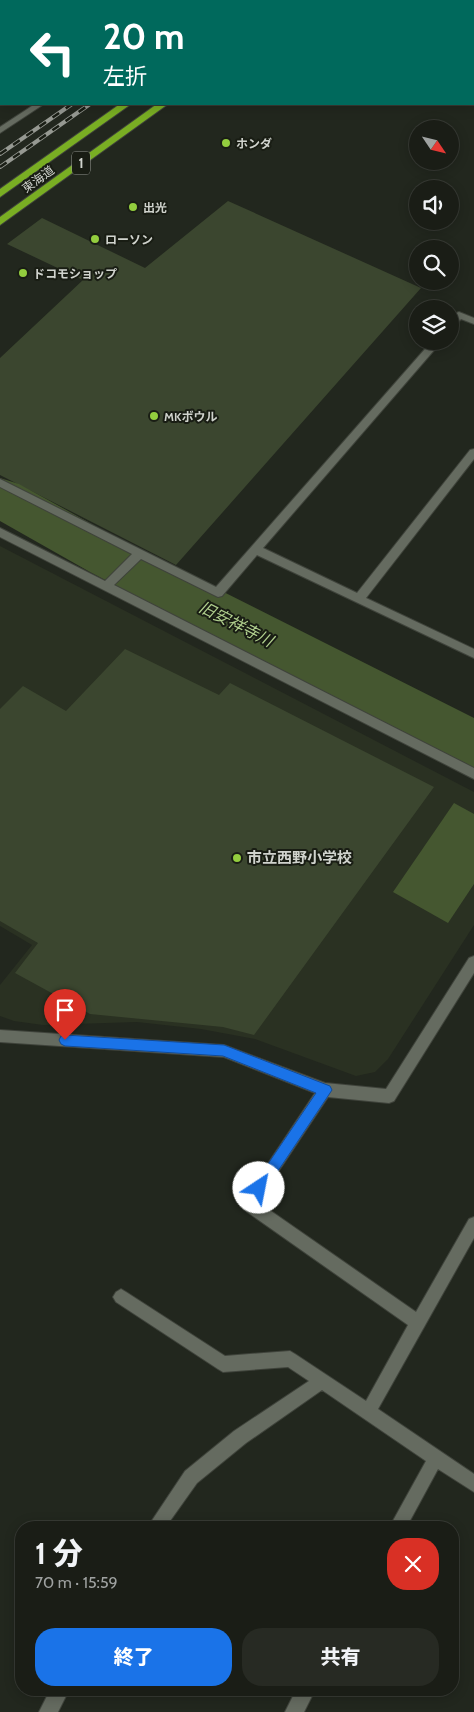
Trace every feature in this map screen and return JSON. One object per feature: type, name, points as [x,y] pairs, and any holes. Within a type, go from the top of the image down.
[{"type":"highway","name":"東海道","points":[[0,194],[125,105]]},
{"type":"highway","name":"東海道","points":[[0,222],[161,105]]},
{"type":"street","points":[[0,131],[39,105]]},
{"type":"street","points":[[459,315],[474,322]]},
{"type":"street","points":[[0,483],[218,593],[429,350]]},
{"type":"street","points":[[359,599],[474,452]]},
{"type":"street","points":[[0,532],[474,774]]},
{"type":"street","points":[[257,550],[470,652],[474,640]]},
{"type":"street","points":[[106,586],[140,554]]},
{"type":"street","points":[[0,1036],[224,1051],[325,1090],[389,1096],[474,962]]},
{"type":"street","points":[[325,1090],[248,1204],[418,1323]]},
{"type":"street","points":[[368,1412],[474,1224]]},
{"type":"street","points":[[121,1297],[223,1364],[290,1359],[474,1484]]},
{"type":"street","points":[[161,1521],[191,1477],[240,1437],[322,1380]]},
{"type":"street","points":[[401,1521],[436,1458]]},
{"type":"street","points":[[48,1712],[57,1696]]},
{"type":"street","points":[[294,1712],[303,1696]]},
{"type":"shaded area","name":"MKボウル","points":[[228,201],[409,283],[409,290],[419,290],[176,565],[0,475],[0,358],[83,280],[7,244],[42,218],[145,268]]},
{"type":"shaded area","name":"市立西野小学校","points":[[0,546],[474,792],[474,925],[388,1059],[375,1072],[356,1076],[255,1039],[201,1029],[137,1022],[43,1025],[14,1021],[0,1016],[0,985],[32,945],[0,926]]},
{"type":"shaded area","name":"市立西野小学校","points":[[125,649],[219,695],[230,683],[434,787],[254,1035],[223,1027],[90,1014],[15,973],[38,943],[0,921],[0,709],[23,686],[66,711]]},
{"type":"shaded area","points":[[454,803],[474,814],[474,884],[448,923],[393,892]]},
{"type":"waterway","name":"旧安祥寺川","points":[[0,497],[109,558],[474,746]]},
{"type":"railway","points":[[0,154],[71,105]]},
{"type":"railway","points":[[0,167],[89,105]]},
{"type":"place","name":"ホンダ","points":[[226,143]]},
{"type":"place","name":"出光","points":[[133,207]]},
{"type":"place","name":"ローソン","points":[[95,239]]},
{"type":"place","name":"ドコモショップ","points":[[23,273]]},
{"type":"place","name":"MKボウル","points":[[154,416]]},
{"type":"place","name":"市立西野小学校","points":[[237,858]]},
{"type":"route","points":[[65,1040],[224,1051],[325,1090],[259,1188]]}]
